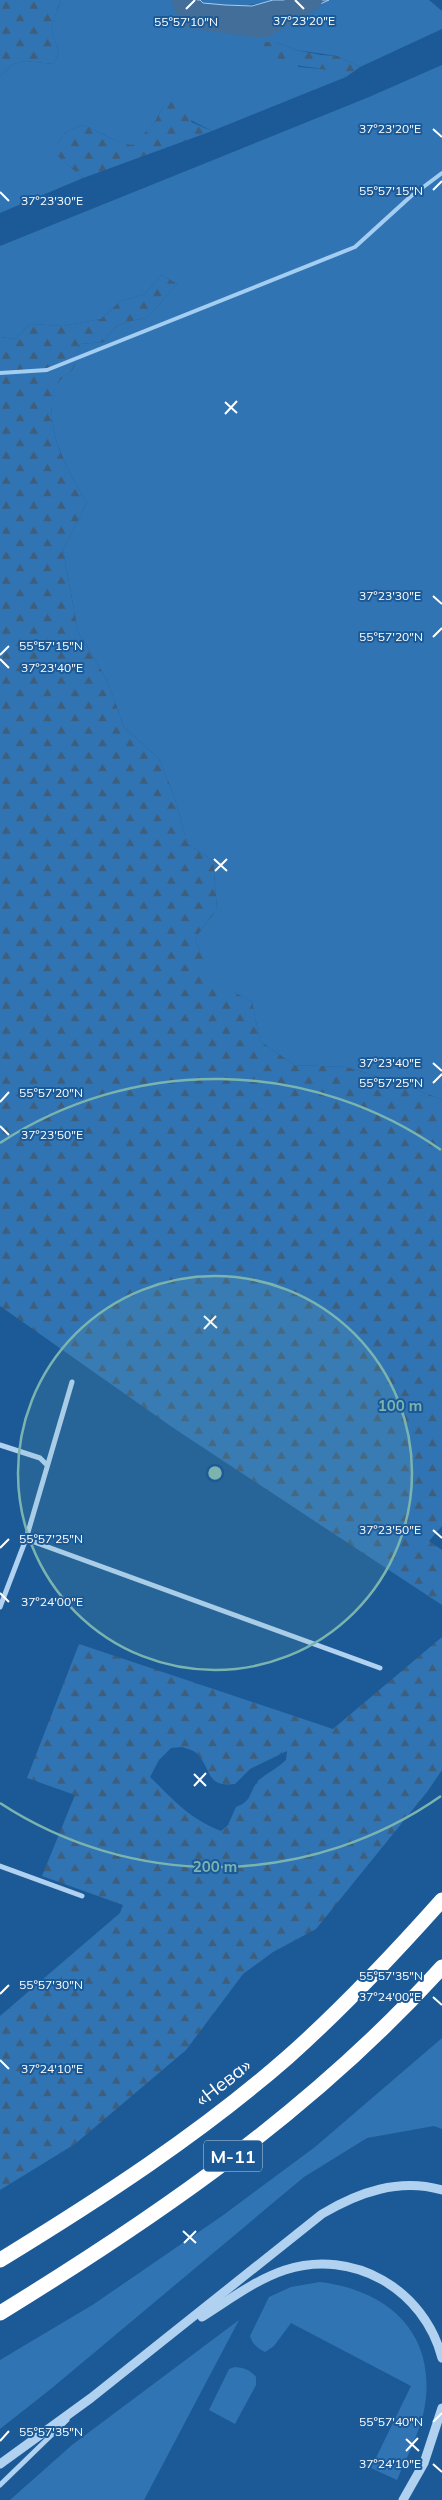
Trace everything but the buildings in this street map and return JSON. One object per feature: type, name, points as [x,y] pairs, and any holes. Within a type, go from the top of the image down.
[{"type":"highway","name":"«Нева»","points":[[0,2260],[165,2154],[288,2057],[388,1961],[442,1900]]},
{"type":"highway","name":"М-11","points":[[0,2313],[65,2273],[191,2189],[318,2088],[419,1993],[442,1967]]},
{"type":"street","points":[[0,1606],[26,1539],[72,1382]]},
{"type":"street","points":[[0,1445],[40,1458],[47,1465]]},
{"type":"street","points":[[26,1539],[380,1668]]},
{"type":"street","points":[[0,1866],[82,1896]]},
{"type":"street","points":[[0,2464],[91,2398],[166,2340],[283,2243],[340,2204],[364,2193],[390,2187],[412,2186],[442,2190]]},
{"type":"street","points":[[166,2340],[250,2286],[271,2275],[306,2265],[342,2265],[378,2276],[407,2297],[431,2328],[442,2358]]},
{"type":"street","points":[[0,2486],[91,2398]]},
{"type":"street","points":[[403,2500],[424,2463],[442,2408]]},
{"type":"green space","points":[[0,0],[61,0],[51,28],[59,53],[53,64],[26,61],[13,64],[0,76]]},
{"type":"green space","points":[[61,0],[174,0],[178,9],[205,27],[233,30],[285,20],[329,0],[429,0],[442,11],[442,29],[360,67],[337,56],[296,50],[275,42],[299,67],[333,70],[346,77],[212,131],[163,106],[154,124],[132,146],[83,125],[66,132],[57,145],[57,155],[83,178],[0,213],[0,76],[13,64],[26,61],[53,64],[59,53],[51,28]]},
{"type":"green space","points":[[200,0],[273,0],[257,4],[225,7],[206,4]]},
{"type":"green space","points":[[261,42],[275,42],[296,50],[337,56],[360,67],[346,77],[323,69],[290,64],[270,53]]},
{"type":"green space","points":[[442,65],[442,1100],[400,1083],[346,1067],[294,1065],[260,1041],[252,1002],[211,980],[195,938],[217,909],[213,861],[188,844],[174,796],[159,759],[124,727],[107,680],[78,632],[63,550],[87,503],[71,476],[58,445],[52,413],[53,397],[58,382],[74,367],[80,344],[104,342],[112,331],[122,324],[147,318],[177,284],[162,275],[145,294],[121,301],[101,319],[63,326],[30,324],[15,339],[0,337],[0,246],[369,97]]},
{"type":"green space","points":[[180,97],[193,108],[191,122],[212,131],[83,178],[57,155],[57,145],[66,132],[83,125],[114,140],[132,145],[154,124],[163,106]]},
{"type":"green space","points":[[162,275],[177,284],[147,318],[122,324],[112,331],[104,342],[80,344],[74,368],[59,381],[53,398],[52,413],[58,445],[71,476],[87,503],[63,550],[78,632],[107,680],[124,727],[159,759],[174,796],[188,844],[213,861],[217,909],[195,938],[211,979],[252,1002],[260,1041],[294,1065],[346,1067],[400,1083],[442,1100],[442,1526],[429,1541],[442,1550],[442,1605],[172,1427],[0,1306],[0,337],[15,339],[30,324],[63,326],[101,319],[121,301],[145,294]]},
{"type":"green space","points":[[442,1637],[442,1770],[427,1792],[316,1929],[273,1952],[243,1974],[186,2050],[75,2144],[0,2190],[0,2016],[120,1913],[123,1905],[42,1876],[75,1795],[27,1778],[79,1644],[333,1729]],"holes":[[[182,1747],[197,1754],[215,1781],[226,1784],[235,1784],[250,1769],[287,1751],[286,1760],[259,1780],[246,1802],[236,1807],[228,1825],[221,1831],[191,1815],[150,1777],[159,1760],[171,1748]]]},
{"type":"green space","points":[[442,2038],[442,2129],[434,2126],[367,2138],[304,2177],[52,2388],[0,2429],[0,2360],[94,2304],[222,2216],[315,2147]]},
{"type":"green space","points":[[320,2282],[366,2294],[386,2305],[402,2319],[414,2336],[423,2356],[426,2379],[423,2415],[397,2480],[371,2468],[411,2386],[291,2323],[274,2346],[265,2352],[256,2346],[251,2339],[250,2336],[269,2297],[291,2287]]},
{"type":"green space","points":[[239,2320],[144,2500],[10,2500],[72,2445]]},
{"type":"green space","points":[[235,2367],[244,2368],[251,2372],[256,2377],[256,2385],[235,2424],[209,2410],[229,2369]]},
{"type":"shaded area","points":[[174,0],[200,0],[203,3],[252,6],[273,0],[329,0],[273,24],[241,29],[224,29],[208,27],[193,21],[182,13]]},
{"type":"waterway","points":[[184,0],[190,16],[263,26],[310,0]]},
{"type":"waterway","points":[[0,373],[47,370],[355,247],[410,197],[442,173]]}]
